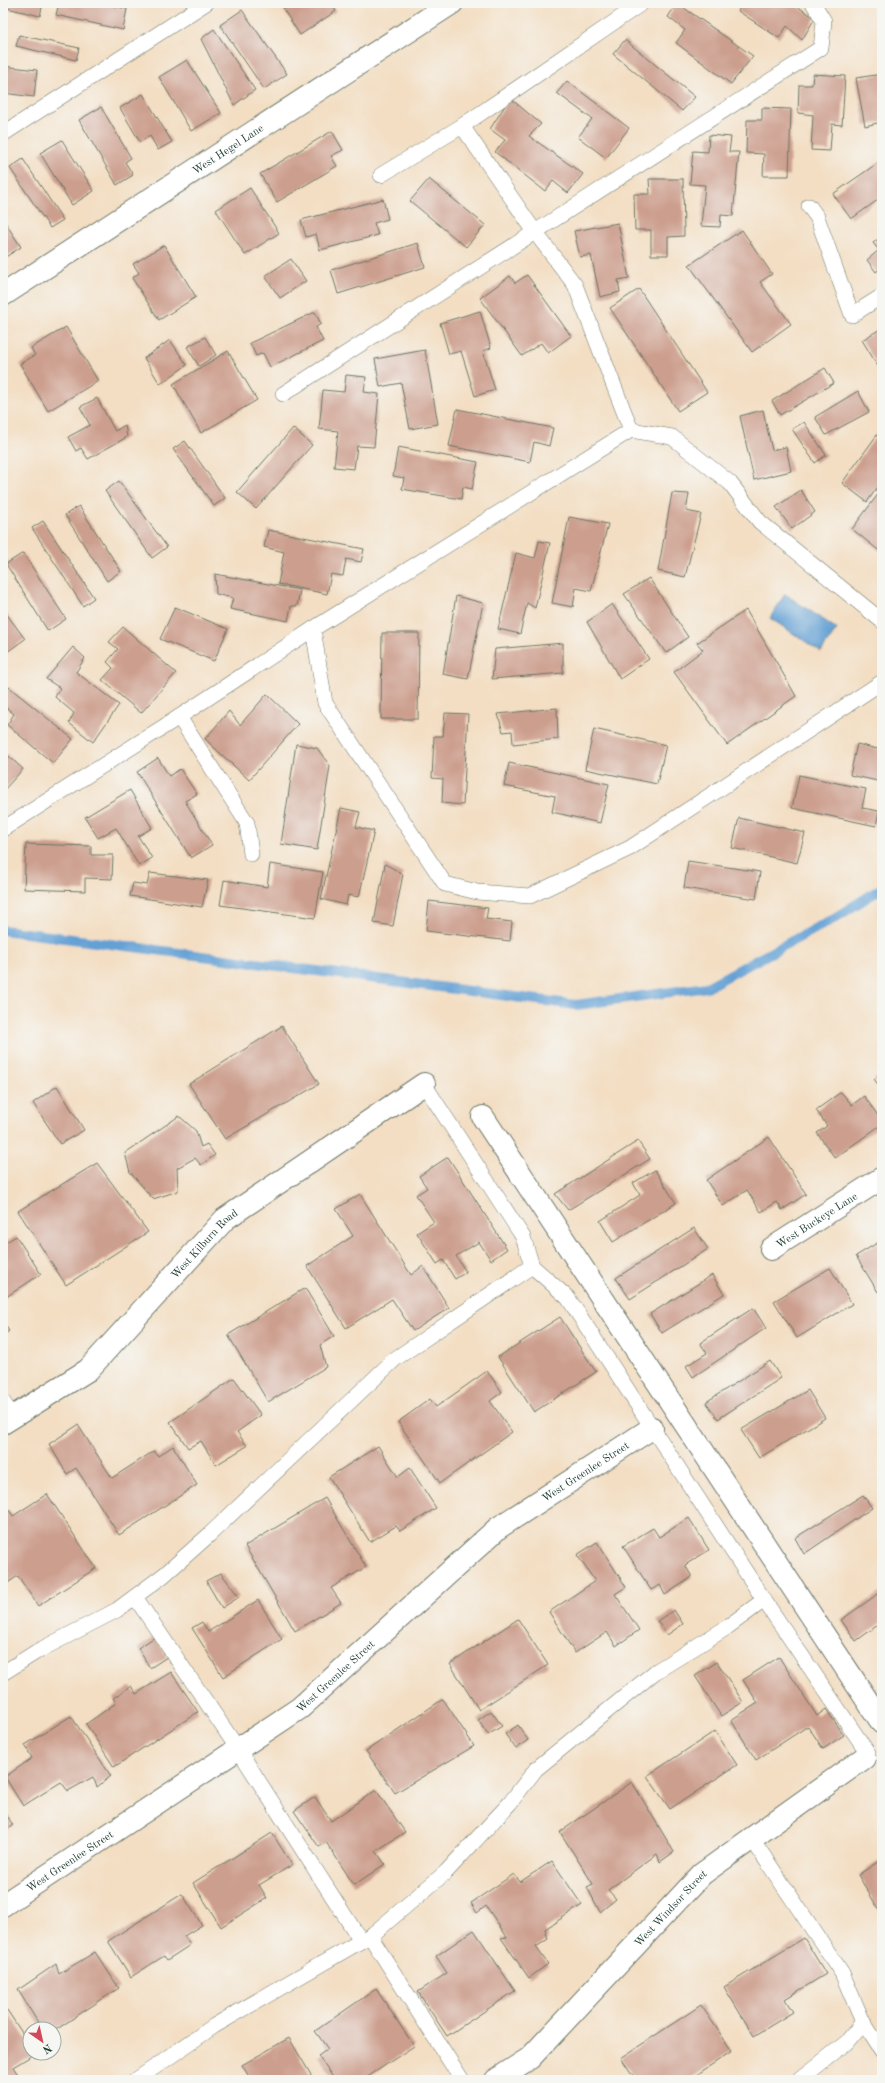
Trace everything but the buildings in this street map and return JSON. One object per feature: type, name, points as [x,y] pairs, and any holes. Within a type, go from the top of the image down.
[{"type":"street","name":"West Hegel Lane","points":[[3,295],[452,3]]},
{"type":"street","name":"West Kilburn Road","points":[[6,1414],[88,1370],[225,1220],[424,1084]]},
{"type":"street","points":[[483,1117],[882,1723]]},
{"type":"street","name":"West Buckeye Lane","points":[[771,1249],[882,1178]]},
{"type":"street","name":"West Greenlee Street","points":[[3,1905],[300,1708],[498,1528],[652,1428]]},
{"type":"street","name":"West Windsor Street","points":[[496,2080],[530,2058],[702,1874],[864,1758]]},
{"type":"lane","points":[[3,134],[206,3]]},
{"type":"lane","points":[[381,175],[462,126],[642,3]]},
{"type":"lane","points":[[283,394],[822,48],[824,21],[813,3]]},
{"type":"lane","points":[[462,126],[535,232],[575,284],[631,430]]},
{"type":"lane","points":[[809,206],[818,217],[852,315],[882,296]]},
{"type":"lane","points":[[3,829],[179,717],[313,629],[631,430],[672,437],[730,483],[760,522],[882,621]]},
{"type":"lane","points":[[313,629],[325,703],[445,884],[477,892],[530,896],[630,848],[882,682]]},
{"type":"lane","points":[[179,717],[247,823],[251,854]]},
{"type":"lane","points":[[424,1084],[523,1237],[532,1266],[568,1298],[764,1600],[868,1753],[864,1758]]},
{"type":"lane","points":[[3,1673],[36,1652],[118,1610],[164,1575],[210,1535],[395,1359],[532,1266]]},
{"type":"lane","points":[[135,1597],[365,1939],[462,2080]]},
{"type":"lane","points":[[136,2080],[214,2026],[365,1939],[446,1872],[510,1803],[536,1769],[655,1672],[726,1628],[764,1600]]},
{"type":"lane","points":[[752,1839],[842,1973],[863,2022],[882,2051]]},
{"type":"lane","points":[[799,2080],[846,2043],[863,2022]]},
{"type":"water","points":[[785,594],[837,629],[821,652],[770,618]]},
{"type":"waterway","points":[[3,930],[576,1005],[707,987],[833,919],[882,888]]}]
